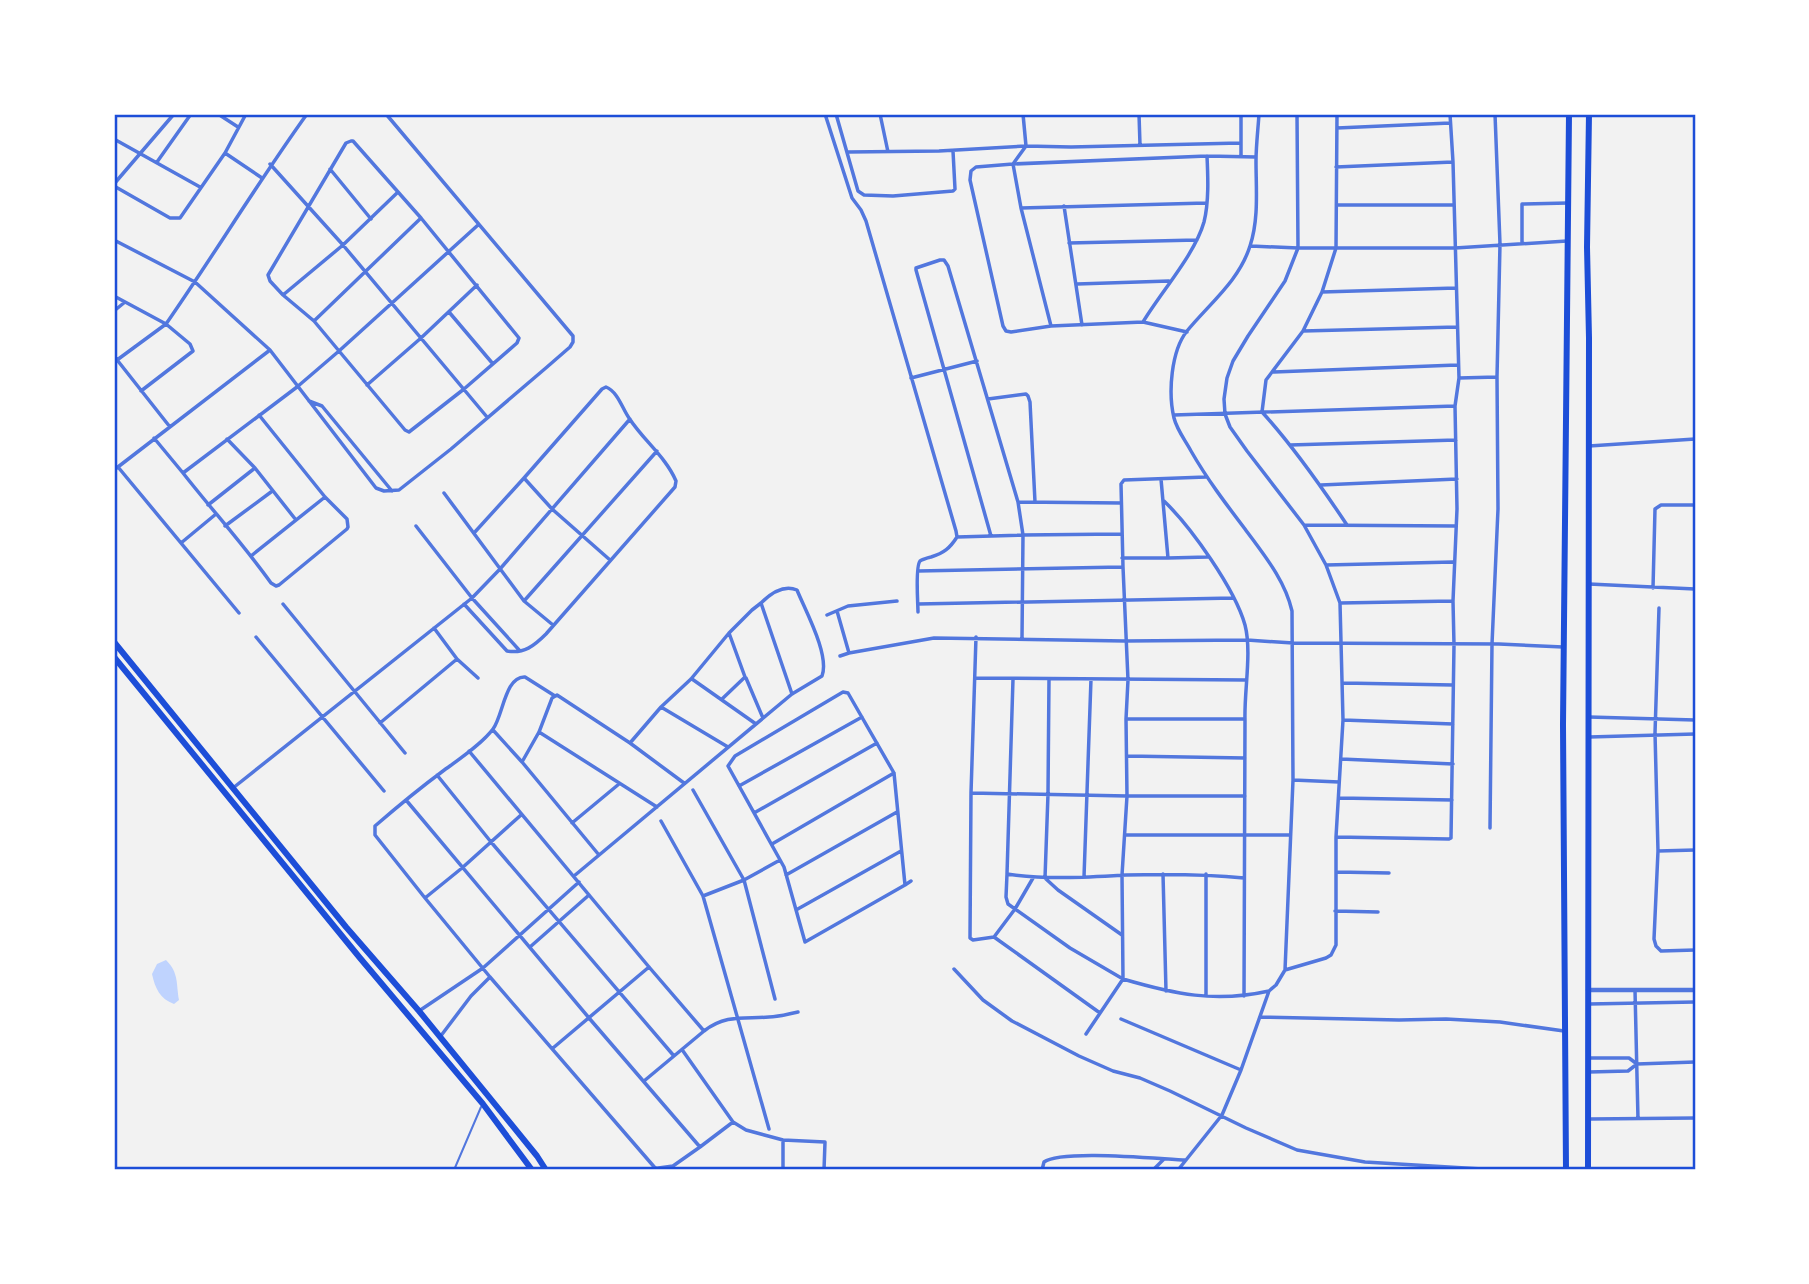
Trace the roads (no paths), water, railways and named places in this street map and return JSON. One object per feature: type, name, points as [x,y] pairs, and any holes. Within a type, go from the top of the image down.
[{"type":"highway","points":[[1566,1170],[1564,647],[1569,114]]},
{"type":"highway","points":[[1588,1170],[1589,114]]},
{"type":"highway","points":[[114,642],[346,927],[419,1011],[546,1170]]},
{"type":"highway","points":[[114,657],[482,1104],[532,1170]]},
{"type":"street","points":[[174,114],[114,185],[175,219],[182,216],[225,153],[246,114]]},
{"type":"street","points":[[157,162],[191,114]]},
{"type":"street","points":[[218,114],[238,127]]},
{"type":"street","points":[[170,427],[115,358],[166,324],[270,164],[307,114]]},
{"type":"street","points":[[114,240],[195,282],[270,350],[376,488],[384,491],[399,490],[570,347],[573,336],[386,114]]},
{"type":"street","points":[[825,114],[852,198],[866,221],[957,537]]},
{"type":"street","points":[[836,114],[858,191],[864,195],[893,196],[955,190],[953,150]]},
{"type":"street","points":[[880,114],[888,152]]},
{"type":"street","points":[[1023,114],[1026,146],[1013,164],[1021,208],[1051,326]]},
{"type":"street","points":[[1139,114],[1140,145]]},
{"type":"street","points":[[1241,114],[1241,156]]},
{"type":"street","points":[[1013,679],[1006,901],[1069,948],[1123,979],[1166,991],[1206,996],[1244,996],[1269,991],[1285,970],[1293,780],[1292,611],[1283,584],[1268,559],[1206,477],[1178,428],[1170,392],[1173,368],[1181,341],[1186,332],[1228,287],[1250,246],[1256,218],[1259,114]]},
{"type":"street","points":[[1285,970],[1326,958],[1331,955],[1336,945],[1336,838],[1343,720],[1340,603],[1326,565],[1304,525],[1230,427],[1224,400],[1233,361],[1285,281],[1298,248],[1297,114]]},
{"type":"street","points":[[1337,114],[1336,248],[1322,292],[1303,331],[1266,380],[1262,412],[1321,485],[1347,524]]},
{"type":"street","points":[[1336,838],[1450,839],[1454,685],[1452,601],[1457,480],[1455,406],[1459,378],[1450,114]]},
{"type":"street","points":[[1490,828],[1492,644],[1498,509],[1500,244],[1495,114]]},
{"type":"street","points":[[1337,128],[1450,123]]},
{"type":"street","points":[[114,139],[200,187]]},
{"type":"street","points":[[353,141],[477,285],[519,338],[517,343],[409,432],[405,430],[314,321],[270,281],[268,275],[308,205],[346,143],[353,141]]},
{"type":"street","points":[[848,152],[1240,143]]},
{"type":"street","points":[[225,153],[262,178]]},
{"type":"street","points":[[1186,332],[1143,322],[1006,331],[970,174],[976,167],[1013,164],[1207,156],[1256,157]]},
{"type":"street","points":[[1143,322],[1198,240],[1206,203],[1207,156]]},
{"type":"street","points":[[1336,167],[1453,162]]},
{"type":"street","points":[[270,164],[343,245],[487,417]]},
{"type":"street","points":[[330,169],[370,219]]},
{"type":"street","points":[[283,295],[343,245],[398,192]]},
{"type":"street","points":[[1522,243],[1522,204],[1568,202]]},
{"type":"street","points":[[1021,208],[1206,203]]},
{"type":"street","points":[[1338,205],[1454,205]]},
{"type":"street","points":[[1064,206],[1082,325]]},
{"type":"street","points":[[314,321],[421,218]]},
{"type":"street","points":[[183,472],[297,387],[478,225]]},
{"type":"street","points":[[1069,243],[1198,240]]},
{"type":"street","points":[[1250,246],[1455,248],[1567,241]]},
{"type":"street","points":[[991,536],[916,270],[940,260],[944,260],[948,266],[1018,502],[1023,535],[1022,638]]},
{"type":"street","points":[[1077,284],[1170,281]]},
{"type":"street","points":[[366,385],[477,285]]},
{"type":"street","points":[[1322,292],[1456,288]]},
{"type":"street","points":[[114,296],[166,324],[190,344],[193,351],[141,391]]},
{"type":"street","points":[[114,311],[125,302]]},
{"type":"street","points":[[449,312],[493,364]]},
{"type":"street","points":[[1303,331],[1457,327]]},
{"type":"street","points":[[239,613],[116,468],[270,350]]},
{"type":"street","points":[[911,378],[977,361]]},
{"type":"street","points":[[1273,372],[1457,365]]},
{"type":"street","points":[[1459,378],[1497,377]]},
{"type":"street","points":[[464,604],[507,651],[533,647],[676,485],[675,477],[630,419],[612,389],[606,387],[601,389],[474,533]]},
{"type":"street","points":[[988,399],[1026,394],[1029,399],[1035,502]]},
{"type":"street","points":[[307,401],[322,406],[392,491]]},
{"type":"street","points":[[1174,415],[1455,406]]},
{"type":"street","points":[[154,438],[276,586],[348,527],[346,519],[259,415]]},
{"type":"street","points":[[233,788],[472,598],[630,419]]},
{"type":"street","points":[[227,439],[255,468],[296,520]]},
{"type":"street","points":[[1588,446],[1695,439]]},
{"type":"street","points":[[1290,445],[1456,440]]},
{"type":"street","points":[[524,601],[657,451]]},
{"type":"street","points":[[208,505],[255,468]]},
{"type":"street","points":[[1086,1034],[1123,979],[1122,875],[1126,835],[1128,680],[1121,484],[1124,480],[1206,477]]},
{"type":"street","points":[[524,478],[552,509],[610,560]]},
{"type":"street","points":[[1161,478],[1168,558]]},
{"type":"street","points":[[1321,485],[1457,480]]},
{"type":"street","points":[[225,526],[272,491]]},
{"type":"street","points":[[444,493],[524,601],[553,625]]},
{"type":"street","points":[[251,556],[325,497]]},
{"type":"street","points":[[1164,501],[1208,557],[1234,598],[1245,625],[1244,996]]},
{"type":"street","points":[[1018,502],[1121,503]]},
{"type":"street","points":[[1653,588],[1655,509],[1661,505],[1695,505]]},
{"type":"street","points":[[181,543],[216,514]]},
{"type":"street","points":[[1304,525],[1456,526]]},
{"type":"street","points":[[416,526],[472,598],[520,651]]},
{"type":"street","points":[[957,537],[1121,534]]},
{"type":"street","points":[[918,612],[920,561],[942,553],[957,537]]},
{"type":"street","points":[[1122,558],[1208,557]]},
{"type":"street","points":[[1326,565],[1454,562]]},
{"type":"street","points":[[918,570],[1122,567]]},
{"type":"street","points":[[1588,584],[1695,589]]},
{"type":"street","points":[[574,876],[792,694],[822,676],[822,655],[797,590],[789,587],[780,590],[752,610],[630,743]]},
{"type":"street","points":[[918,604],[1234,598]]},
{"type":"street","points":[[827,615],[848,606],[897,601]]},
{"type":"street","points":[[1340,603],[1452,601]]},
{"type":"street","points":[[761,603],[792,694]]},
{"type":"street","points":[[283,604],[405,753]]},
{"type":"street","points":[[1659,608],[1656,719],[1658,851],[1654,939],[1661,951],[1695,950]]},
{"type":"street","points":[[837,611],[849,653]]},
{"type":"street","points":[[434,628],[457,659],[478,678]]},
{"type":"street","points":[[729,633],[763,718]]},
{"type":"street","points":[[256,637],[384,792]]},
{"type":"street","points":[[840,656],[934,638],[1247,640],[1564,647]]},
{"type":"street","points":[[976,638],[970,938],[973,940],[994,937],[1016,909],[1033,878]]},
{"type":"street","points":[[380,723],[457,659]]},
{"type":"street","points":[[656,1169],[483,968],[374,831],[375,826],[493,730],[511,684],[520,677],[525,677],[561,697],[684,783]]},
{"type":"street","points":[[722,699],[745,677]]},
{"type":"street","points":[[691,678],[755,724]]},
{"type":"street","points":[[975,678],[1246,680]]},
{"type":"street","points":[[1049,679],[1045,878],[1123,935]]},
{"type":"street","points":[[1084,877],[1091,679]]},
{"type":"street","points":[[1343,683],[1454,685]]},
{"type":"street","points":[[905,885],[894,773],[848,693],[843,692],[735,756],[728,766],[780,860],[805,943],[905,885],[911,881]]},
{"type":"street","points":[[522,762],[555,696]]},
{"type":"street","points":[[661,707],[728,747]]},
{"type":"street","points":[[739,786],[862,717]]},
{"type":"street","points":[[1588,717],[1695,720]]},
{"type":"street","points":[[1126,719],[1245,719]]},
{"type":"street","points":[[1343,720],[1453,724]]},
{"type":"street","points":[[493,730],[599,855]]},
{"type":"street","points":[[539,732],[657,807]]},
{"type":"street","points":[[1588,737],[1695,734]]},
{"type":"street","points":[[754,813],[877,743]]},
{"type":"street","points":[[469,751],[704,1031]]},
{"type":"street","points":[[1127,755],[1245,758]]},
{"type":"street","points":[[1341,759],[1453,764]]},
{"type":"street","points":[[772,844],[894,773]]},
{"type":"street","points":[[437,775],[674,1056]]},
{"type":"street","points":[[1293,780],[1339,782]]},
{"type":"street","points":[[572,823],[620,784]]},
{"type":"street","points":[[693,790],[744,880],[775,999]]},
{"type":"street","points":[[971,793],[1245,796]]},
{"type":"street","points":[[1339,798],[1452,800]]},
{"type":"street","points":[[406,800],[700,1147]]},
{"type":"street","points":[[786,875],[898,812]]},
{"type":"street","points":[[425,898],[521,816]]},
{"type":"street","points":[[661,821],[703,896],[769,1129]]},
{"type":"street","points":[[1126,835],[1290,835]]},
{"type":"street","points":[[1658,851],[1695,850]]},
{"type":"street","points":[[796,910],[902,851]]},
{"type":"street","points":[[703,896],[744,880],[780,860]]},
{"type":"street","points":[[1337,872],[1389,873]]},
{"type":"street","points":[[1007,874],[1033,878],[1163,874],[1206,874],[1244,878]]},
{"type":"street","points":[[1163,874],[1166,991]]},
{"type":"street","points":[[1206,874],[1206,996]]},
{"type":"street","points":[[419,1011],[483,968],[579,882]]},
{"type":"street","points":[[530,947],[589,894]]},
{"type":"street","points":[[1335,911],[1378,912]]},
{"type":"street","points":[[994,937],[1100,1013]]},
{"type":"street","points":[[552,1048],[649,967]]},
{"type":"street","points":[[954,969],[983,1000],[1012,1021],[1079,1056],[1113,1071],[1140,1078],[1297,1150],[1365,1162],[1499,1170]]},
{"type":"street","points":[[440,1038],[471,996],[490,976]]},
{"type":"street","points":[[1635,989],[1637,1119]]},
{"type":"street","points":[[1587,990],[1695,989]]},
{"type":"street","points":[[1178,1170],[1222,1115],[1269,991]]},
{"type":"street","points":[[1587,1004],[1695,1002]]},
{"type":"street","points":[[644,1081],[714,1023],[736,1018],[771,1017],[798,1012]]},
{"type":"street","points":[[1260,1017],[1446,1019],[1500,1022],[1564,1031]]},
{"type":"street","points":[[1121,1019],[1241,1070]]},
{"type":"street","points":[[682,1050],[733,1122],[746,1130],[783,1140],[825,1142],[824,1170]]},
{"type":"street","points":[[1587,1058],[1629,1058],[1637,1064],[1695,1062]]},
{"type":"street","points":[[1587,1072],[1629,1071],[1637,1064]]},
{"type":"street","points":[[1587,1119],[1695,1118]]},
{"type":"street","points":[[644,1170],[673,1166],[733,1122]]},
{"type":"street","points":[[783,1140],[783,1170]]},
{"type":"street","points":[[1042,1170],[1044,1162],[1053,1157],[1187,1160]]},
{"type":"street","points":[[1153,1170],[1164,1159]]},
{"type":"lane","points":[[454,1170],[482,1104]]},
{"type":"water","points":[[166,960],[176,978],[179,1000],[174,1004],[159,992],[152,974],[157,964]]}]
